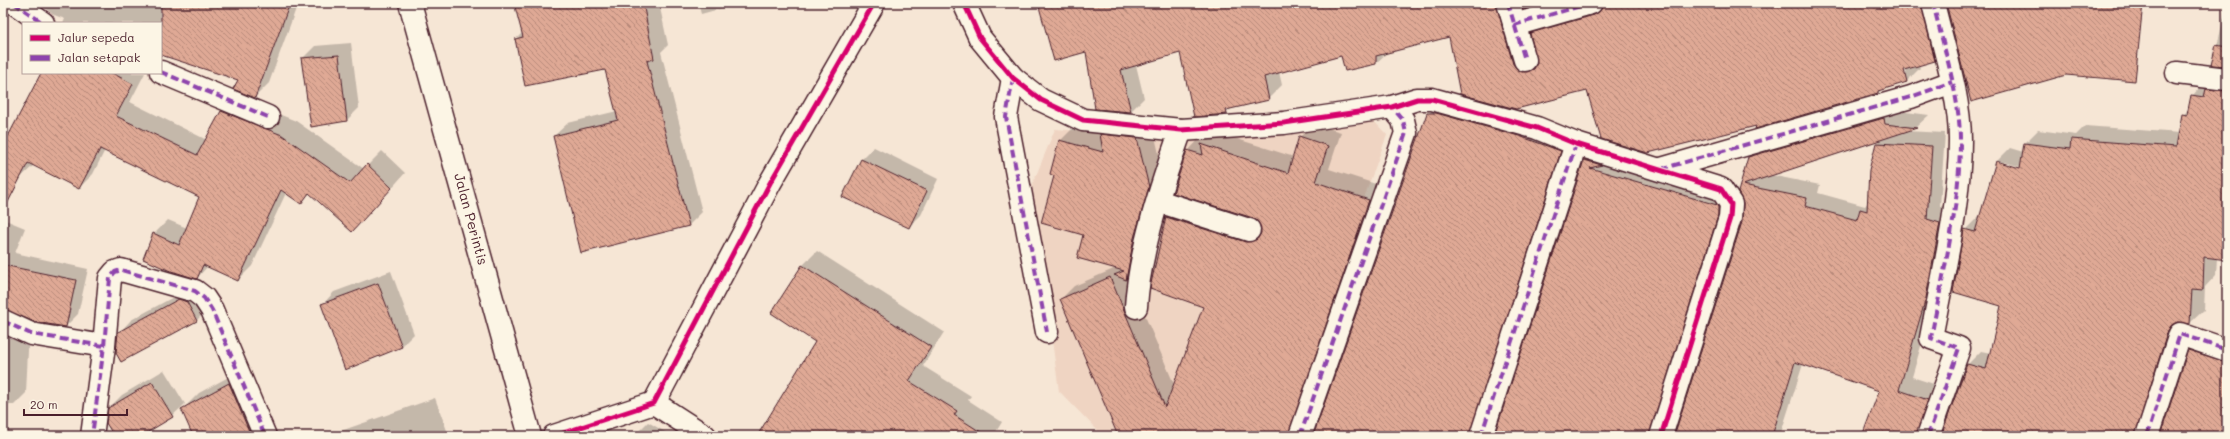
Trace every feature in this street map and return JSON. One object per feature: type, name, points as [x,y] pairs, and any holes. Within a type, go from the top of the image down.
[{"type":"street","points":[[14,3],[42,22]]},
{"type":"street","name":"Jalan Perintis","points":[[410,3],[530,436]]},
{"type":"street","points":[[554,436],[654,403],[770,183],[874,3]]},
{"type":"street","points":[[964,3],[980,38],[1013,78],[1041,100],[1083,120],[1181,130],[1284,123],[1392,107],[1417,99],[1432,99],[1537,128],[1576,144],[1661,169],[1721,189],[1731,204],[1730,218],[1661,436]]},
{"type":"street","points":[[1508,3],[1525,60]]},
{"type":"street","points":[[1514,25],[1591,3]]},
{"type":"street","points":[[1928,436],[1959,348],[1931,338],[1952,228],[1960,140],[1957,109],[1952,82],[1933,3]]},
{"type":"street","points":[[162,72],[268,117]]},
{"type":"street","points":[[2177,74],[2227,79]]},
{"type":"street","points":[[1013,78],[1006,117],[1047,332]]},
{"type":"street","points":[[1661,169],[1912,97],[1952,82]]},
{"type":"street","points":[[1300,436],[1406,133],[1403,120],[1392,107]]},
{"type":"street","points":[[1136,307],[1137,289],[1158,201],[1181,130]]},
{"type":"street","points":[[1481,436],[1576,144]]},
{"type":"street","points":[[1158,201],[1248,230]]},
{"type":"street","points":[[92,436],[104,346],[110,278],[115,272],[121,270],[195,292],[204,298],[212,310],[265,436]]},
{"type":"street","points":[[3,322],[31,334],[104,346]]},
{"type":"street","points":[[2147,436],[2180,334],[2227,350]]},
{"type":"street","points":[[654,403],[705,436]]},
{"type":"shaded area","points":[[1371,118],[1387,135],[1277,436],[1103,436],[1059,391],[1031,188],[1055,129],[1178,139]]},
{"type":"building","points":[[161,3],[290,3],[255,98],[233,89],[238,80],[162,55]]},
{"type":"building","points":[[514,3],[643,3],[654,59],[647,61],[689,226],[581,253],[553,136],[618,120],[605,70],[525,86],[515,39],[523,37]]},
{"type":"building","points":[[1038,3],[1496,3],[1513,64],[1522,72],[1534,69],[1537,63],[1530,33],[1594,15],[1600,11],[1603,3],[1921,3],[1935,61],[1904,70],[1907,82],[1878,91],[1878,93],[1755,129],[1756,126],[1648,153],[1601,139],[1587,91],[1516,109],[1460,94],[1449,37],[1376,56],[1376,64],[1345,71],[1341,56],[1264,77],[1269,100],[1226,110],[1227,114],[1194,117],[1180,53],[1121,70],[1131,112],[1095,109],[1086,52],[1054,61]]},
{"type":"building","points":[[1521,3],[1546,3],[1523,9]]},
{"type":"building","points":[[1946,3],[2143,3],[2135,81],[2066,75],[1971,102]]},
{"type":"building","points":[[2216,45],[2227,47],[2227,66],[2211,65]]},
{"type":"building","points":[[339,55],[347,121],[311,127],[301,58]]},
{"type":"building","points":[[40,74],[114,74],[133,84],[116,116],[197,155],[221,111],[282,135],[350,183],[367,164],[392,188],[352,232],[309,193],[301,204],[281,190],[238,281],[203,265],[197,279],[168,270],[143,259],[153,233],[179,245],[199,197],[100,149],[79,189],[28,163],[3,212],[3,146]]},
{"type":"building","points":[[2206,89],[2227,91],[2227,260],[2204,257],[2203,290],[2192,289],[2190,324],[2177,322],[2168,330],[2135,436],[1941,436],[1967,364],[1986,369],[2001,306],[1953,292],[1964,229],[1975,232],[1996,161],[2020,168],[2024,143],[2070,149],[2071,139],[2176,147],[2182,114],[2187,115],[2191,95],[2204,97]]},
{"type":"building","points":[[1427,113],[1436,113],[1519,136],[1561,151],[1469,436],[1313,436]]},
{"type":"building","points":[[1884,118],[1885,124],[1917,128],[1743,185],[1807,198],[1805,206],[1857,220],[1860,209],[1867,211],[1869,170],[1876,143],[1932,146],[1927,219],[1940,223],[1926,298],[1899,390],[1928,400],[1916,436],[1862,436],[1879,391],[1795,362],[1772,436],[1674,436],[1742,222],[1743,204],[1738,192],[1748,157]]},
{"type":"building","points":[[1100,134],[1137,138],[1149,187],[1134,238],[1126,280],[1114,275],[1124,271],[1077,258],[1083,235],[1041,223],[1054,176],[1050,174],[1059,140],[1103,152]]},
{"type":"building","points":[[1299,136],[1328,146],[1316,182],[1369,200],[1288,436],[1118,436],[1060,299],[1110,277],[1165,407],[1203,307],[1150,288],[1166,217],[1246,242],[1257,239],[1261,233],[1258,222],[1253,218],[1173,193],[1187,150],[1203,155],[1201,144],[1288,173]]},
{"type":"building","points":[[861,159],[927,191],[909,228],[842,197]]},
{"type":"building","points":[[1584,160],[1602,165],[1590,168],[1717,205],[1718,207],[1718,216],[1649,436],[1494,436]]},
{"type":"building","points":[[3,265],[76,280],[66,327],[35,322],[3,309]]},
{"type":"building","points":[[802,265],[931,347],[909,381],[957,411],[954,415],[987,436],[757,436],[815,342],[771,313]]},
{"type":"building","points":[[378,283],[402,347],[345,370],[321,304]]},
{"type":"building","points":[[179,299],[187,302],[197,321],[121,362],[116,353],[118,332]]},
{"type":"building","points":[[2188,350],[2227,362],[2227,436],[2160,436]]},
{"type":"building","points":[[152,382],[173,417],[141,436],[114,436],[106,423],[108,408]]},
{"type":"building","points":[[229,383],[251,436],[193,436],[181,409]]},
{"type":"marked path","points":[[14,3],[42,22]]},
{"type":"marked path","points":[[1508,3],[1525,60]]},
{"type":"marked path","points":[[1514,25],[1591,3]]},
{"type":"marked path","points":[[1928,436],[1959,348],[1931,338],[1954,215],[1960,140],[1954,89],[1933,3]]},
{"type":"marked path","points":[[162,72],[268,117]]},
{"type":"marked path","points":[[1013,78],[1006,117],[1047,332]]},
{"type":"marked path","points":[[1661,169],[1911,97],[1952,82]]},
{"type":"marked path","points":[[1300,436],[1406,133],[1403,120],[1392,107],[1395,106]]},
{"type":"marked path","points":[[1481,436],[1576,144]]},
{"type":"marked path","points":[[104,346],[110,278],[115,272],[121,270],[195,291],[204,298],[212,310],[265,436]]},
{"type":"marked path","points":[[3,321],[31,334],[104,346],[92,436]]},
{"type":"marked path","points":[[2147,436],[2180,334],[2227,350]]},
{"type":"cycle path","points":[[554,436],[654,403],[770,183],[874,3]]},
{"type":"cycle path","points":[[964,3],[980,38],[1013,78],[1041,100],[1083,120],[1181,130],[1284,123],[1392,107],[1417,99],[1432,99],[1537,128],[1576,144],[1721,189],[1731,204],[1730,218],[1661,436]]}]
